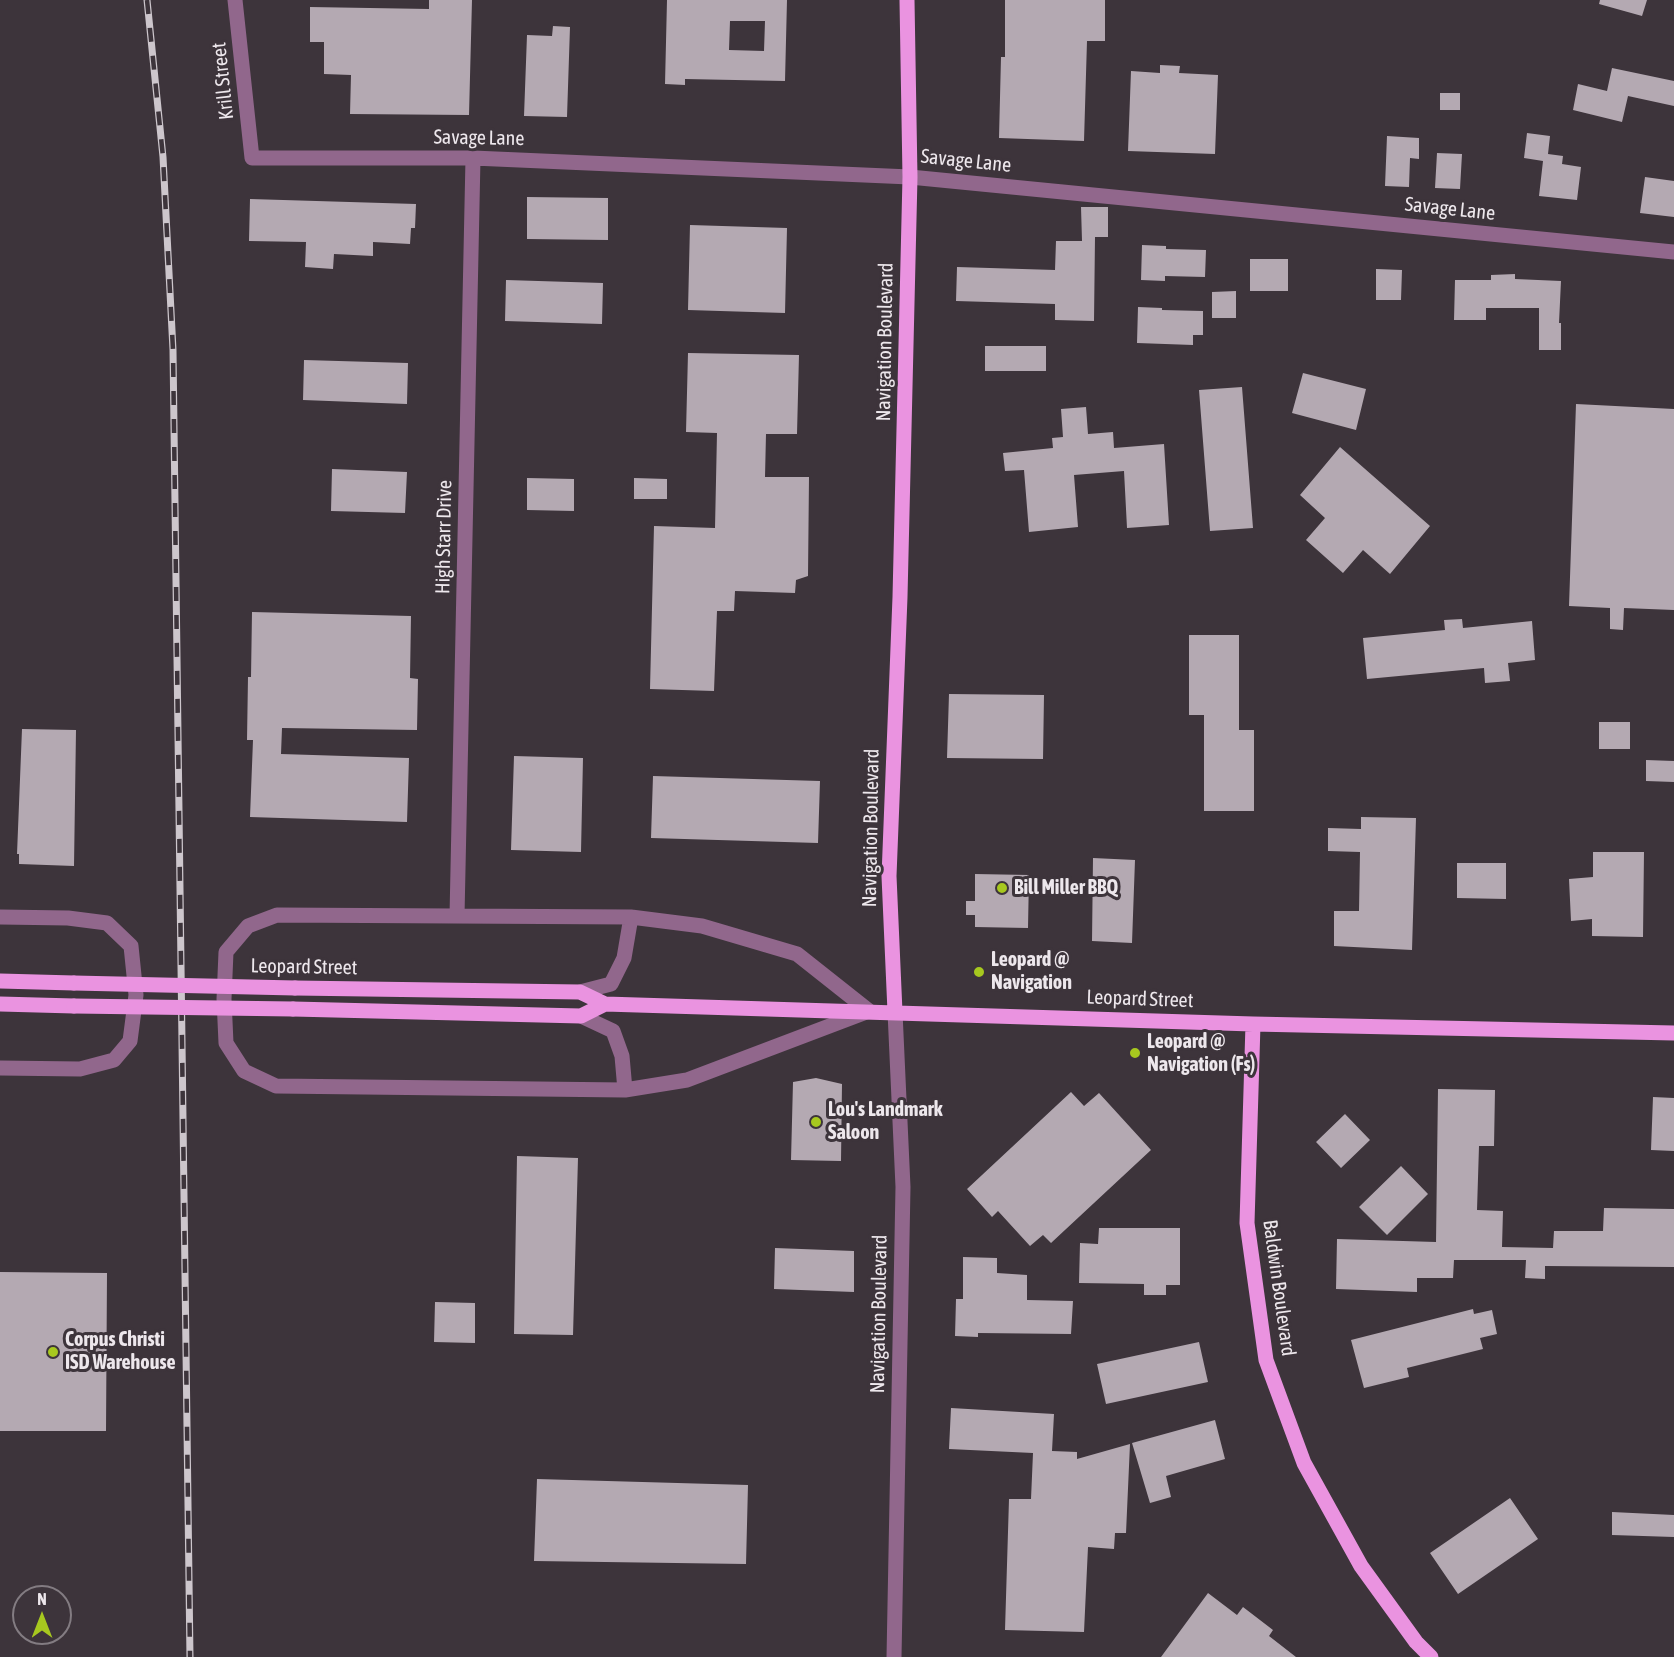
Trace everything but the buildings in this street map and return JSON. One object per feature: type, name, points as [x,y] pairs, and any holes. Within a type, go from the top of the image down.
[{"type":"main road","name":"Navigation Boulevard","points":[[895,1012],[889,876],[900,597],[910,177],[907,0]]},
{"type":"main road","name":"Leopard Street","points":[[0,981],[580,992],[605,1004],[1253,1024],[1674,1033]]},
{"type":"main road","name":"Leopard Street","points":[[0,1004],[581,1016],[605,1004]]},
{"type":"main road","name":"Baldwin Boulevard","points":[[1253,1024],[1247,1223],[1266,1359],[1304,1463],[1361,1566],[1416,1642],[1431,1657]]},
{"type":"street","name":"Krill Street","points":[[235,0],[252,158]]},
{"type":"street","name":"Savage Lane","points":[[252,158],[473,158],[910,177],[1674,252]]},
{"type":"street","name":"High Starr Drive","points":[[457,916],[473,158]]},
{"type":"street","points":[[277,915],[631,917],[702,926],[797,954],[869,1011],[687,1080],[625,1090],[276,1086],[244,1071],[226,1043],[224,999],[226,952],[248,926],[277,915]]},
{"type":"street","points":[[0,917],[68,918],[107,924],[131,946],[136,994],[130,1041],[114,1060],[80,1069],[0,1068]]},
{"type":"street","points":[[580,992],[611,984],[624,958],[631,917]]},
{"type":"street","name":"Navigation Boulevard","points":[[894,1657],[903,1187],[895,1012]]},
{"type":"street","points":[[581,1016],[613,1031],[622,1056],[625,1090]]},
{"type":"railway","points":[[147,0],[163,157],[173,350],[190,1657]]},
{"type":"place","name":"Bill Miller BBQ","points":[[1002,888]]},
{"type":"place","name":"Leopard @ Navigation","points":[[979,972]]},
{"type":"place","name":"Leopard @ Navigation (Fs)","points":[[1135,1053]]},
{"type":"place","name":"Lou's Landmark Saloon","points":[[816,1122]]},
{"type":"place","name":"Corpus Christi ISD Warehouse","points":[[53,1352]]}]
